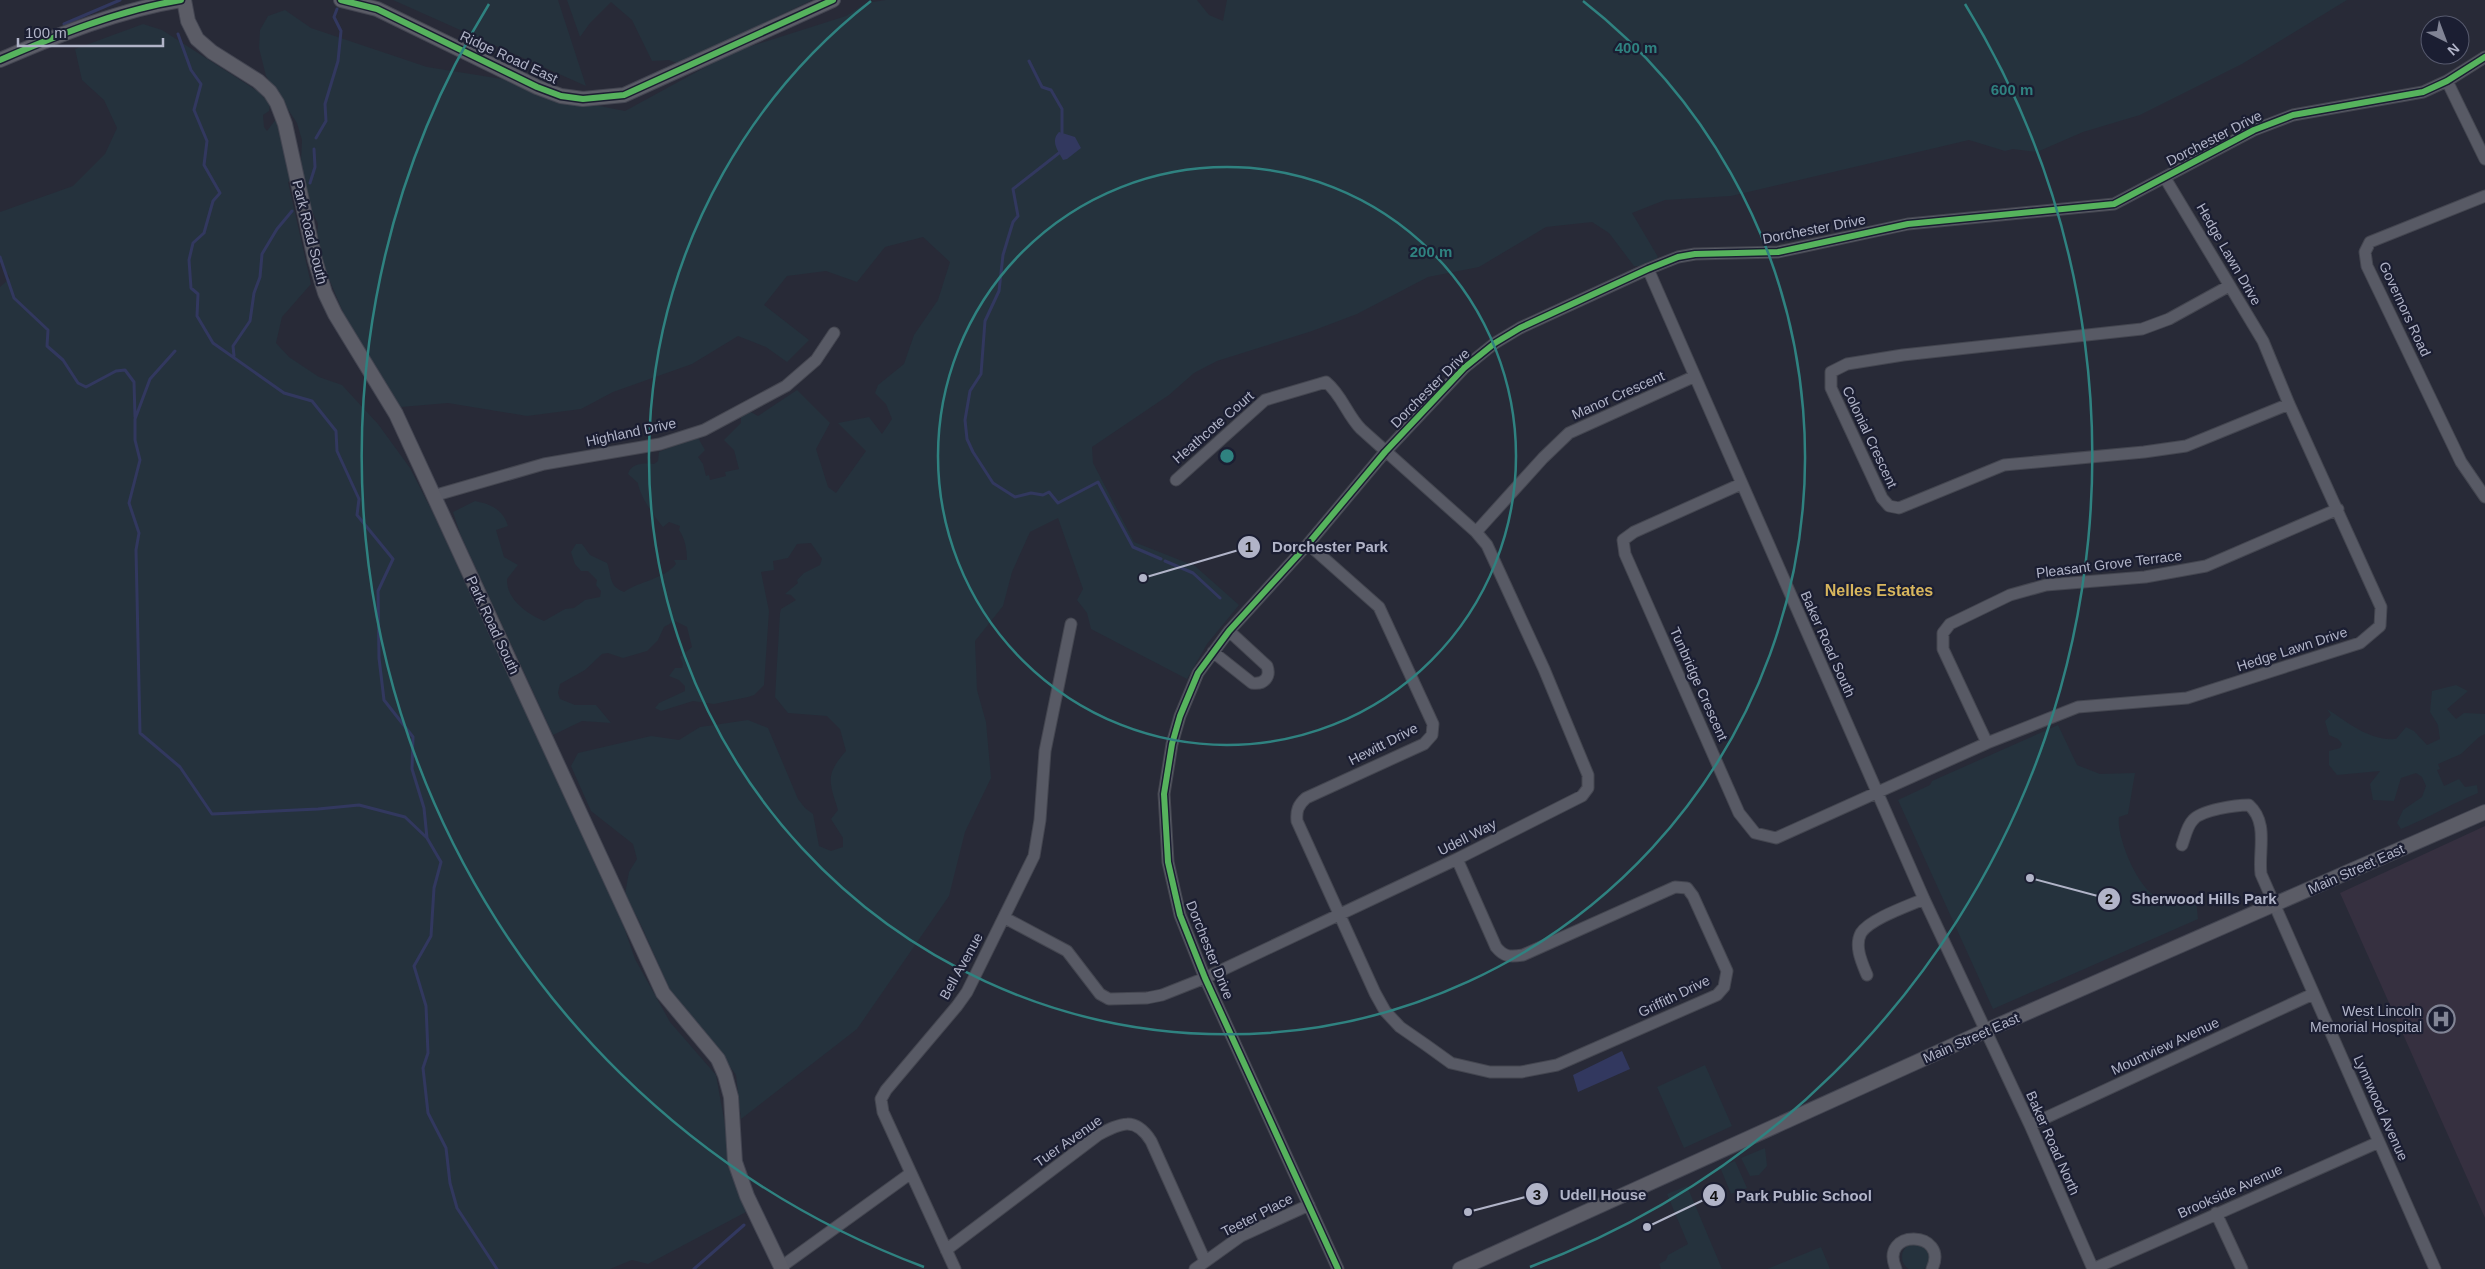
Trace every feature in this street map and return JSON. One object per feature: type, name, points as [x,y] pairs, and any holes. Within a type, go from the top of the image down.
[{"type":"main road","points":[[0,60],[86,26],[144,7],[183,0]]},
{"type":"main road","name":"Park Road South","points":[[183,0],[188,21],[197,39],[212,52],[258,81],[277,103],[285,124],[319,278],[335,314],[396,414],[663,993],[718,1059],[731,1097],[735,1162],[747,1196],[781,1268]]},
{"type":"main road","name":"Ridge Road East","points":[[341,0],[385,12],[537,87],[561,96],[583,99],[607,98],[633,91],[833,0]]},
{"type":"main road","name":"Main Street East","points":[[1460,1269],[1984,1031],[2485,812]]},
{"type":"street","name":"Dorchester Drive","points":[[1338,1269],[1205,978],[1180,915],[1168,862],[1164,794],[1172,744],[1180,716],[1198,673],[1229,631],[1308,544],[1385,452],[1464,368],[1495,342],[1520,328],[1678,257],[1695,254],[1778,252],[1908,224],[2114,204],[2165,178],[2198,158],[2254,130],[2279,120],[2292,115],[2423,92],[2447,81],[2485,57]]},
{"type":"street","points":[[2447,81],[2485,159]]},
{"type":"street","name":"Hedge Lawn Drive","points":[[1877,793],[1987,743],[2078,707],[2187,698],[2360,643],[2380,626],[2381,607],[2289,404],[2263,341],[2165,178]]},
{"type":"street","name":"Governors Road","points":[[2484,494],[2461,462],[2367,266],[2365,252],[2370,242],[2485,196]]},
{"type":"street","name":"Baker Road South","points":[[1648,269],[1693,377],[1984,1031]]},
{"type":"street","name":"Colonial Crescent","points":[[2229,286],[2169,319],[2142,330],[1904,355],[1846,364],[1831,372],[1830,388],[1882,498],[1889,506],[1899,508],[2004,465],[2144,452],[2186,446],[2289,404]]},
{"type":"street","name":"Highland Drive","points":[[433,496],[544,464],[660,444],[704,430],[786,386],[816,360],[834,333]]},
{"type":"street","name":"Manor Crescent","points":[[1476,532],[1542,458],[1569,433],[1693,377]]},
{"type":"street","name":"Heathcote Court","points":[[1176,480],[1265,400],[1326,382],[1337,390],[1355,423],[1385,452]]},
{"type":"street","name":"Udell Way","points":[[1005,918],[1051,940],[1067,951],[1100,994],[1109,999],[1119,1000],[1162,995],[1205,978],[1340,915],[1582,796],[1588,788],[1588,775],[1544,669],[1487,545],[1476,532],[1385,452]]},
{"type":"street","name":"Tunbridge Crescent","points":[[1741,484],[1634,532],[1624,540],[1625,554],[1740,813],[1755,833],[1776,838],[1877,793]]},
{"type":"street","name":"Pleasant Grove Terrace","points":[[1987,743],[1943,649],[1943,633],[1950,624],[2010,595],[2046,585],[2145,577],[2206,566],[2338,509]]},
{"type":"street","name":"Hewitt Drive","points":[[1308,544],[1379,607],[1433,724],[1432,735],[1424,744],[1306,798],[1298,808],[1297,821],[1340,915]]},
{"type":"street","name":"Bell Avenue","points":[[911,1173],[883,1112],[881,1099],[886,1090],[957,1006],[1005,918],[1028,871],[1037,840],[1045,751],[1071,624]]},
{"type":"street","points":[[1213,652],[1252,682],[1258,684],[1266,680],[1268,674],[1267,666],[1229,631]]},
{"type":"street","name":"Lynnwood Avenue","points":[[2182,845],[2191,822],[2198,814],[2239,805],[2249,805],[2257,812],[2261,822],[2261,874],[2435,1269]]},
{"type":"street","name":"Griffith Drive","points":[[1340,915],[1375,992],[1386,1011],[1400,1027],[1451,1063],[1490,1072],[1521,1072],[1557,1065],[1717,995],[1724,987],[1727,971],[1693,896],[1687,888],[1675,887],[1522,955],[1511,957],[1502,955],[1496,948],[1457,859]]},
{"type":"street","points":[[1867,976],[1860,957],[1859,944],[1861,933],[1874,922],[1924,899]]},
{"type":"street","name":"Mountview Avenue","points":[[2030,1125],[2313,994]]},
{"type":"street","name":"Baker Road North","points":[[1984,1031],[2030,1125],[2093,1269]]},
{"type":"street","name":"Tuer Avenue","points":[[946,1250],[1098,1135],[1113,1127],[1129,1123],[1144,1130],[1151,1141],[1205,1260]]},
{"type":"street","name":"Brookside Avenue","points":[[2093,1269],[2379,1142]]},
{"type":"street","points":[[781,1268],[911,1173],[955,1269]]},
{"type":"street","name":"Teeter Place","points":[[1195,1269],[1205,1260],[1242,1236],[1309,1205]]},
{"type":"street","points":[[2216,1213],[2242,1269]]},
{"type":"street","points":[[1896,1269],[1893,1262],[1895,1250],[1902,1241],[1914,1238],[1925,1241],[1933,1250],[1935,1261],[1932,1269]]},
{"type":"shaded area","points":[[393,0],[558,0],[586,86]]},
{"type":"shaded area","points":[[567,0],[812,0],[679,64],[669,60],[652,61],[632,20],[611,2],[590,23],[580,37]]},
{"type":"shaded area","points":[[886,0],[1197,0],[1209,15],[1223,21],[1227,0],[2347,0],[2242,64],[2140,115],[2083,132],[2037,152],[2013,149],[2005,151],[1969,140],[1731,196],[1665,200],[1632,213],[1658,257],[1650,266],[1634,266],[1609,233],[1592,222],[1546,227],[1479,267],[1428,277],[1357,314],[1312,331],[1217,361],[1194,373],[1169,395],[1092,447],[1093,463],[1134,542],[1195,566],[1239,605],[1207,644],[1187,679],[1091,629],[1087,613],[1077,600],[1083,589],[1058,518],[1030,532],[1012,572],[1003,606],[975,641],[977,690],[986,722],[991,778],[965,832],[949,896],[857,1029],[741,1119],[736,1075],[702,1028],[672,995],[625,894],[629,872],[637,859],[633,844],[591,811],[571,766],[578,753],[651,736],[679,740],[700,727],[748,720],[768,728],[798,799],[813,814],[819,846],[831,851],[843,847],[843,838],[831,819],[838,810],[832,792],[832,773],[839,759],[846,751],[840,729],[827,716],[788,713],[775,697],[780,613],[781,609],[796,600],[791,595],[785,594],[798,583],[797,580],[804,573],[820,565],[822,559],[811,543],[797,544],[788,558],[773,561],[774,570],[761,572],[769,611],[764,685],[754,695],[714,704],[693,701],[661,711],[655,708],[659,703],[685,691],[685,686],[679,680],[669,676],[675,668],[682,668],[683,664],[680,657],[692,647],[687,627],[675,621],[664,627],[658,640],[647,651],[623,658],[608,653],[602,654],[585,670],[560,684],[558,693],[560,699],[575,705],[596,705],[611,723],[582,721],[553,735],[461,536],[453,512],[475,501],[495,508],[503,515],[508,526],[496,530],[504,557],[518,565],[507,579],[510,593],[525,610],[544,621],[565,609],[574,608],[585,600],[600,597],[601,591],[596,585],[597,580],[588,571],[581,571],[575,564],[571,552],[576,544],[582,544],[590,555],[607,563],[611,580],[615,587],[624,592],[665,573],[676,564],[674,560],[687,560],[685,544],[679,530],[680,526],[669,522],[663,527],[644,500],[638,483],[628,474],[632,468],[642,464],[654,464],[658,461],[659,452],[697,436],[705,450],[698,457],[703,464],[706,476],[709,475],[710,480],[726,476],[725,472],[739,469],[734,450],[724,440],[741,423],[741,415],[749,411],[758,416],[797,390],[830,423],[816,449],[828,487],[836,493],[866,451],[838,423],[869,417],[882,434],[892,419],[886,404],[875,393],[878,385],[904,364],[914,335],[938,300],[950,262],[923,237],[885,247],[857,282],[826,271],[787,276],[764,305],[809,340],[787,362],[766,347],[738,336],[692,364],[613,392],[581,409],[527,416],[448,403],[401,407],[374,372],[351,331],[316,248],[318,224],[300,185],[302,140],[297,123],[266,76],[259,48],[260,30],[268,16],[285,10],[311,28],[427,67],[502,79],[569,100],[625,111],[733,52],[846,16],[866,3]]},
{"type":"shaded area","points":[[143,24],[162,30],[259,92],[270,104],[269,111],[263,115],[264,127],[267,131],[276,119],[279,125],[293,179],[288,182],[311,284],[282,317],[276,343],[289,357],[319,377],[342,385],[378,424],[410,468],[434,515],[618,910],[635,959],[670,1022],[716,1075],[727,1136],[746,1212],[648,1264],[632,1260],[610,1269],[0,1269],[0,287],[10,278],[0,261],[0,212],[73,186],[105,154],[117,128],[104,100],[82,80],[75,49]]},
{"type":"shaded area","points":[[2456,685],[2468,691],[2447,709],[2456,719],[2464,713],[2485,714],[2485,734],[2479,737],[2461,754],[2438,764],[2440,769],[2437,770],[2444,786],[2459,779],[2465,787],[2477,785],[2478,793],[2401,829],[2397,823],[2403,810],[2422,797],[2426,786],[2422,777],[2416,773],[2401,778],[2394,801],[2373,800],[2370,784],[2380,771],[2337,775],[2329,765],[2329,751],[2340,748],[2342,744],[2338,739],[2329,735],[2325,721],[2331,715],[2327,709],[2351,725],[2377,737],[2396,739],[2406,727],[2414,731],[2427,745],[2440,739],[2438,725],[2430,712],[2432,691]]},
{"type":"shaded area","points":[[2058,725],[2077,765],[2100,774],[2135,773],[2128,814],[2119,817],[2121,836],[2129,860],[2141,882],[2154,895],[2169,899],[2196,899],[2198,919],[1993,1009],[1898,800],[1930,785],[1932,781]]},
{"type":"shaded area","name":"West Lincoln Memorial Hospital","points":[[2485,826],[2485,1218],[2340,893]]},
{"type":"shaded area","points":[[1705,1065],[1732,1126],[1684,1148],[1657,1087]]},
{"type":"shaded area","points":[[1765,1148],[1767,1166],[1759,1175],[1750,1176],[1741,1158]]},
{"type":"shaded area","points":[[1735,1161],[1747,1188],[1731,1194],[1720,1167]]},
{"type":"shaded area","points":[[1687,1186],[1722,1269],[1661,1269],[1659,1264],[1666,1260],[1668,1255],[1688,1244],[1667,1194]]},
{"type":"shaded area","points":[[1916,1243],[1926,1247],[1930,1257],[1926,1267],[1916,1271],[1906,1267],[1902,1257],[1906,1247]]},
{"type":"shaded area","points":[[1821,1247],[1830,1269],[1767,1269]]},
{"type":"water","points":[[1059,132],[1075,137],[1081,148],[1063,160],[1055,142],[1056,135]]},
{"type":"water","points":[[1622,1051],[1630,1069],[1578,1092],[1573,1075]]},
{"type":"waterway","points":[[64,24],[120,0]]},
{"type":"waterway","points":[[316,138],[326,121],[325,104],[338,61],[341,31],[334,17],[337,9]]},
{"type":"waterway","points":[[178,34],[191,70],[201,84],[194,110],[207,141],[204,165],[220,193],[213,201],[204,233],[193,243],[189,260],[191,288],[198,294],[197,316],[213,343],[284,393],[312,401],[336,431],[337,451],[359,499],[357,515],[393,559],[378,591],[379,658],[384,700],[413,737],[412,769],[424,808],[427,838],[441,862],[434,888],[431,936],[414,966],[426,1006],[428,1053],[423,1068],[428,1113],[446,1148],[450,1183],[457,1208],[497,1269]]},
{"type":"waterway","points":[[1029,61],[1042,87],[1051,90],[1062,109],[1062,133]]},
{"type":"waterway","points":[[310,183],[315,167],[314,149]]},
{"type":"waterway","points":[[1059,153],[1013,189],[1018,216],[1013,222],[1003,255],[999,291],[985,321],[981,374],[970,391],[965,420],[967,439],[993,483],[1015,497],[1031,493],[1043,495],[1049,492],[1058,503],[1098,482],[1133,547],[1161,559]]},
{"type":"waterway","points":[[234,356],[233,346],[250,321],[254,293],[260,277],[262,254],[277,229],[292,211]]},
{"type":"waterway","points":[[0,257],[14,298],[48,330],[47,346],[63,360],[78,383],[86,387],[116,371],[125,370],[134,382],[135,417]]},
{"type":"waterway","points":[[175,351],[150,379],[135,419],[135,440],[140,460],[129,503],[139,533],[136,550],[140,733],[180,767],[212,814],[359,805],[405,817],[426,837]]},
{"type":"waterway","points":[[1165,561],[1193,573],[1220,598]]},
{"type":"waterway","points":[[694,1269],[744,1225]]},
{"type":"cycle path","points":[[0,60],[66,33],[112,17],[158,4],[181,0]]},
{"type":"cycle path","points":[[341,0],[377,9],[537,87],[561,96],[583,99],[624,95],[833,0]]},
{"type":"cycle path","points":[[1338,1269],[1205,978],[1180,915],[1168,862],[1164,794],[1172,744],[1180,716],[1198,673],[1229,631],[1308,544],[1385,452],[1464,368],[1495,343],[1520,328],[1678,257],[1695,254],[1778,252],[1908,224],[2114,204],[2254,130],[2293,115],[2423,92],[2447,81],[2485,57]]},
{"type":"place","name":"Dorchester Park","points":[[1143,578]]},
{"type":"place","name":"Sherwood Hills Park","points":[[2030,878]]},
{"type":"place","name":"West Lincoln Memorial Hospital","points":[[2441,1019]]},
{"type":"place","name":"Udell House","points":[[1468,1212]]},
{"type":"place","name":"Park Public School","points":[[1647,1227]]},
{"type":"district","name":"Nelles Estates","points":[[1879,590]]}]
